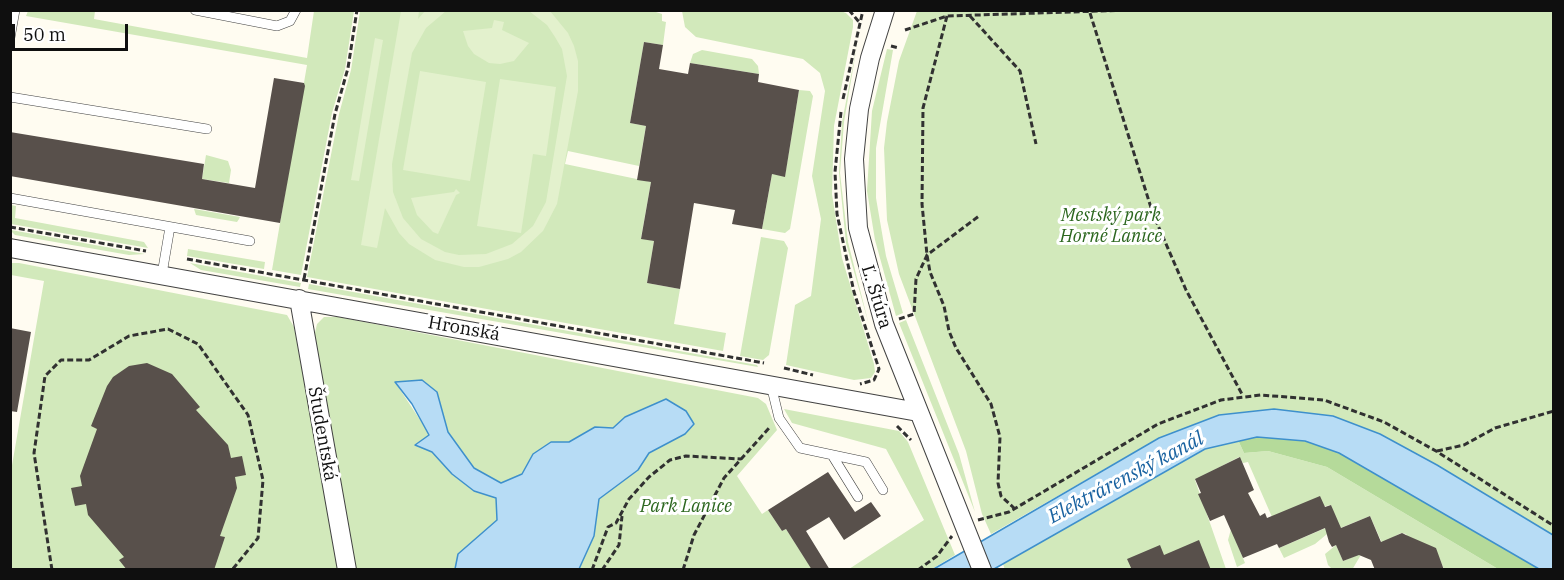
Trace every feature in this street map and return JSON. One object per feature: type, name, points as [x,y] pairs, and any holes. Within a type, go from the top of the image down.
[{"type":"street","name":"Ľ. Štúra","points":[[885,10],[870,58],[859,109],[855,151],[858,228],[884,324],[918,412],[961,538],[982,570]]},
{"type":"street","name":"Hronská","points":[[10,248],[918,412]]},
{"type":"street","name":"Študentská","points":[[299,299],[347,570]]},
{"type":"lane","points":[[10,38],[15,10]]},
{"type":"lane","points":[[195,10],[277,26],[290,21],[296,10]]},
{"type":"lane","points":[[10,97],[207,129]]},
{"type":"lane","points":[[10,198],[249,241]]},
{"type":"lane","points":[[162,274],[170,226]]},
{"type":"lane","points":[[771,385],[779,418],[800,448],[866,462],[883,490]]},
{"type":"lane","points":[[832,454],[858,497]]},
{"type":"path","points":[[304,279],[335,114],[348,68],[357,10]]},
{"type":"path","points":[[849,10],[859,22],[863,10]]},
{"type":"path","points":[[905,30],[947,16],[1132,10]]},
{"type":"path","points":[[1090,13],[1153,214],[1186,290],[1243,396]]},
{"type":"path","points":[[947,16],[922,108],[922,204],[927,255],[930,272],[944,306],[949,331],[956,348],[990,404],[1000,437],[998,483],[1001,496],[1014,508]]},
{"type":"path","points":[[970,16],[1020,71],[1036,144]]},
{"type":"path","points":[[896,320],[914,314],[916,279],[927,255],[979,216]]},
{"type":"path","points":[[10,227],[147,251]]},
{"type":"path","points":[[187,259],[764,363]]},
{"type":"path","points":[[52,570],[34,453],[45,376],[61,360],[89,360],[129,336],[168,329],[198,344],[248,415],[263,480],[258,538],[232,570]]},
{"type":"path","points":[[1009,512],[1158,424],[1192,409],[1243,396],[1324,400],[1384,422],[1436,451],[1554,526]]},
{"type":"path","points":[[1436,451],[1464,445],[1495,428],[1554,411]]},
{"type":"path","points":[[683,570],[694,535],[724,478],[779,418]]},
{"type":"path","points":[[895,425],[906,433],[916,450]]},
{"type":"path","points":[[592,570],[608,527],[616,523],[629,499],[649,477],[670,460],[686,456],[741,459]]},
{"type":"path","points":[[602,570],[619,545],[622,514]]},
{"type":"path","points":[[947,526],[961,538]]},
{"type":"path","points":[[918,570],[927,564]]},
{"type":"green space","points":[[650,10],[662,14],[662,21],[666,22],[663,45],[644,42],[630,123],[646,126],[639,166],[568,151],[565,164],[651,182],[641,238],[654,241],[647,283],[680,289],[674,324],[726,333],[723,351],[307,277],[339,114],[351,70],[360,11]]},
{"type":"green space","points":[[838,10],[846,13],[853,20],[834,126],[832,194],[842,258],[874,364],[875,372],[871,378],[854,380],[786,365],[795,305],[811,296],[821,219],[812,176],[825,91],[820,73],[803,59],[696,37],[685,27],[682,11]]},
{"type":"green space","points":[[28,11],[95,11],[94,19],[307,58],[314,11],[354,11],[345,69],[332,113],[301,275],[272,270],[307,65],[26,16]]},
{"type":"green space","points":[[401,11],[419,11],[418,19],[425,11],[446,11],[426,28],[412,53],[392,164],[393,192],[403,218],[421,239],[445,252],[459,255],[486,254],[512,244],[533,226],[546,202],[567,76],[562,49],[555,37],[547,25],[529,11],[550,11],[568,33],[574,46],[578,61],[578,91],[557,204],[543,231],[521,252],[508,259],[479,267],[464,267],[435,260],[409,244],[399,233],[385,208],[377,248],[361,245]]},
{"type":"green space","name":"Mestský park Horné Lanice","points":[[917,11],[1553,11],[1553,535],[1380,434],[1159,438],[991,534],[982,514],[966,451],[899,274],[887,220],[884,148],[887,122],[899,61]]},
{"type":"green space","points":[[494,20],[504,22],[502,30],[529,43],[514,61],[500,64],[489,63],[474,54],[468,46],[463,31],[492,28]]},
{"type":"green space","points":[[375,38],[383,40],[359,181],[351,180]]},
{"type":"green space","points":[[857,45],[844,122],[840,173],[848,242],[869,325],[846,243],[839,173],[842,122]]},
{"type":"green space","points":[[887,49],[893,50],[876,148],[876,198],[886,256],[903,313],[896,316],[875,240],[867,191],[872,111]]},
{"type":"green space","points":[[702,50],[752,59],[758,66],[759,74],[690,63],[693,54]]},
{"type":"green space","points":[[420,71],[486,82],[470,181],[403,170]]},
{"type":"green space","points":[[500,79],[556,87],[546,156],[533,154],[521,233],[477,226]]},
{"type":"green space","points":[[799,90],[810,91],[813,96],[790,229],[785,233],[762,229],[772,174],[785,176]]},
{"type":"green space","points":[[206,155],[228,161],[231,170],[229,183],[202,179]]},
{"type":"green space","points":[[456,189],[460,193],[456,195],[438,234],[433,232],[417,215],[411,198],[454,192]]},
{"type":"green space","points":[[11,205],[16,206],[15,218],[144,242],[148,248],[11,224]]},
{"type":"green space","points":[[194,209],[240,217],[237,222],[196,215]]},
{"type":"green space","points":[[10,230],[145,254],[129,255],[15,235]]},
{"type":"green space","points":[[761,237],[784,241],[788,248],[769,355],[763,360],[740,356]]},
{"type":"green space","points":[[188,249],[265,262],[264,269],[187,256]]},
{"type":"green space","points":[[10,263],[287,315],[294,327],[339,569],[11,569],[11,471],[44,281],[11,275]]},
{"type":"green space","points":[[190,263],[301,283],[300,287],[201,270]]},
{"type":"green space","points":[[309,284],[757,365],[758,367],[308,289]]},
{"type":"green space","name":"Park Lanice","points":[[324,317],[338,317],[758,398],[766,404],[777,430],[737,476],[762,514],[768,510],[782,531],[786,529],[812,569],[579,569],[594,536],[599,499],[638,470],[649,453],[685,434],[625,417],[613,428],[595,427],[569,442],[551,442],[533,454],[522,474],[501,483],[474,468],[448,432],[437,392],[422,380],[395,382],[430,435],[415,445],[432,452],[452,474],[474,491],[496,498],[497,520],[458,554],[455,569],[355,569],[314,337],[317,324]]},
{"type":"green space","points":[[906,320],[959,454],[975,512],[899,323]]},
{"type":"green space","points":[[784,409],[899,431],[908,442],[955,555],[932,569],[849,569],[924,520],[886,449],[792,423]]},
{"type":"green space","points":[[1257,437],[1305,441],[1339,453],[1539,569],[1498,569],[1327,467],[1268,451],[1244,453],[1238,440]]},
{"type":"green space","points":[[1238,440],[1244,453],[1268,451],[1327,467],[1498,569],[1444,569],[1437,553],[1409,541],[1406,534],[1401,533],[1382,543],[1370,516],[1338,529],[1331,505],[1272,517],[1248,462],[1243,463],[1239,457],[1195,480],[1226,569],[1005,570],[1003,564],[1205,449]]},
{"type":"green space","points":[[1328,527],[1327,534],[1315,544],[1284,558],[1279,548]]},
{"type":"green space","points":[[1231,529],[1245,563],[1237,567],[1228,540]]},
{"type":"green space","points":[[1336,545],[1343,561],[1362,553],[1352,570],[1332,569],[1328,565],[1325,554]]},
{"type":"water","points":[[422,380],[437,392],[448,432],[474,468],[501,483],[522,474],[533,454],[551,442],[569,442],[595,427],[613,428],[625,417],[666,399],[686,411],[694,424],[685,434],[649,453],[638,470],[599,499],[594,536],[579,569],[455,569],[458,554],[497,520],[496,498],[474,491],[452,474],[432,452],[415,445],[429,435],[412,404],[395,382]]},
{"type":"water","name":"Elektrárenský kanál","points":[[1274,409],[1333,416],[1380,434],[1437,465],[1553,535],[1553,569],[1539,569],[1339,453],[1305,441],[1257,437],[1205,449],[994,569],[932,570],[1159,438],[1219,415]]},
{"type":"building","points":[[644,42],[663,45],[659,69],[688,74],[690,63],[759,74],[758,82],[799,90],[785,177],[772,174],[762,229],[732,224],[735,210],[694,203],[680,289],[647,283],[654,241],[641,239],[651,182],[637,180],[646,126],[630,123]]},
{"type":"building","points":[[274,78],[304,83],[305,86],[280,223],[10,176],[10,132],[204,164],[202,179],[255,188]]},
{"type":"building","points":[[10,328],[31,332],[17,412],[10,411]]},
{"type":"building","points":[[147,363],[172,374],[200,407],[196,410],[228,445],[231,458],[242,456],[246,475],[235,477],[237,488],[220,536],[225,537],[214,570],[127,570],[119,560],[124,557],[88,515],[86,504],[75,506],[71,488],[82,486],[80,476],[97,429],[91,426],[107,386],[113,377],[129,366]]},
{"type":"building","points":[[1240,457],[1254,490],[1248,493],[1260,516],[1265,513],[1267,518],[1320,496],[1325,507],[1331,505],[1341,528],[1370,516],[1381,542],[1402,533],[1436,548],[1444,570],[1375,570],[1371,560],[1359,555],[1343,561],[1336,545],[1332,547],[1329,542],[1325,528],[1279,548],[1277,544],[1243,558],[1224,515],[1210,521],[1198,494],[1201,493],[1195,479]]},
{"type":"building","points":[[828,472],[855,512],[871,502],[881,516],[844,540],[829,517],[806,531],[830,570],[812,570],[786,529],[782,531],[768,510]]},
{"type":"building","points":[[1199,540],[1211,570],[1132,570],[1127,559],[1160,545],[1164,555]]}]
